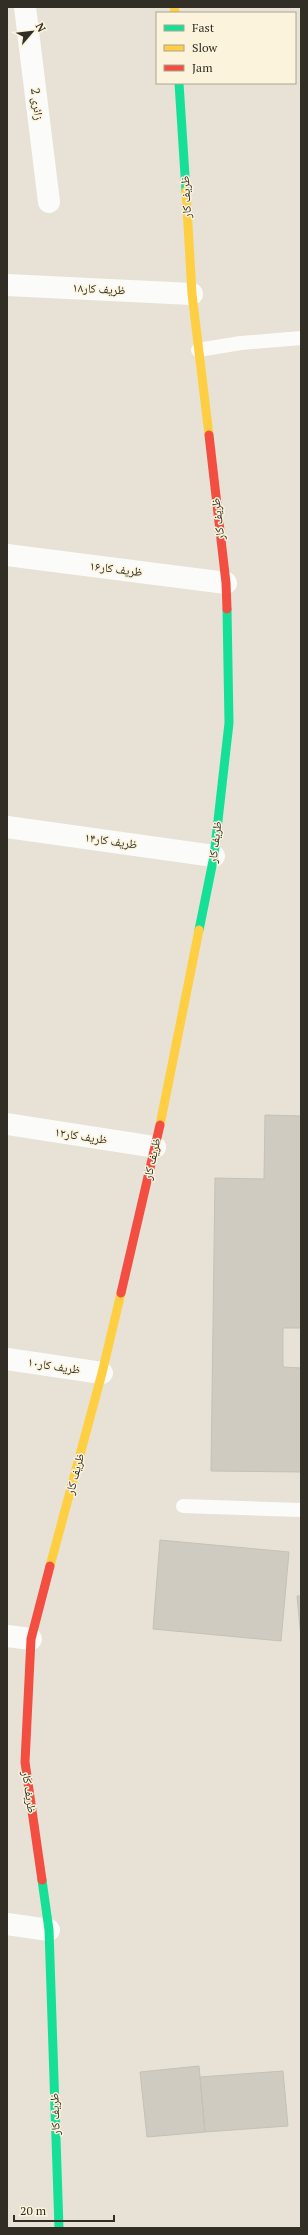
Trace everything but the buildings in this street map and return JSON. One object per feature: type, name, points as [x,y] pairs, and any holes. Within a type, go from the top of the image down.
[{"type":"street","name":"زائری 2","points":[[25,7],[49,202]]},
{"type":"street","name":"ظریف کار","points":[[58,2228],[49,1930],[25,1762],[31,1640],[102,1373],[155,1147],[214,856],[229,723],[226,583],[192,294],[179,84]]},
{"type":"street","name":"ظریف کار۱۸","points":[[7,285],[192,294]]},
{"type":"street","name":"ظریف کار۱۶","points":[[7,555],[226,583]]},
{"type":"street","name":"ظریف کار۱۴","points":[[7,827],[214,856]]},
{"type":"street","name":"ظریف کار۱۲","points":[[7,1124],[155,1147]]},
{"type":"street","name":"ظریف کار۱۰","points":[[7,1359],[102,1373]]},
{"type":"street","points":[[7,1636],[31,1640]]},
{"type":"street","points":[[7,1924],[49,1930]]},
{"type":"lane","points":[[198,350],[242,343],[301,338]]},
{"type":"lane","points":[[183,1506],[301,1510]]},
{"type":"traffic: fast","points":[[179,84],[186,191]]},
{"type":"traffic: fast","points":[[199,930],[214,856],[229,723],[227,609]]},
{"type":"traffic: fast","points":[[42,1880],[49,1930],[59,2228]]},
{"type":"traffic: slow","points":[[174,7],[175,12]]},
{"type":"traffic: slow","points":[[186,191],[192,294],[209,435]]},
{"type":"traffic: slow","points":[[160,1125],[199,930]]},
{"type":"traffic: slow","points":[[50,1566],[102,1373],[121,1293]]},
{"type":"traffic: jam","points":[[209,435],[226,583],[227,609]]},
{"type":"traffic: jam","points":[[121,1293],[160,1125]]},
{"type":"traffic: jam","points":[[42,1880],[25,1762],[31,1639],[50,1566]]}]
